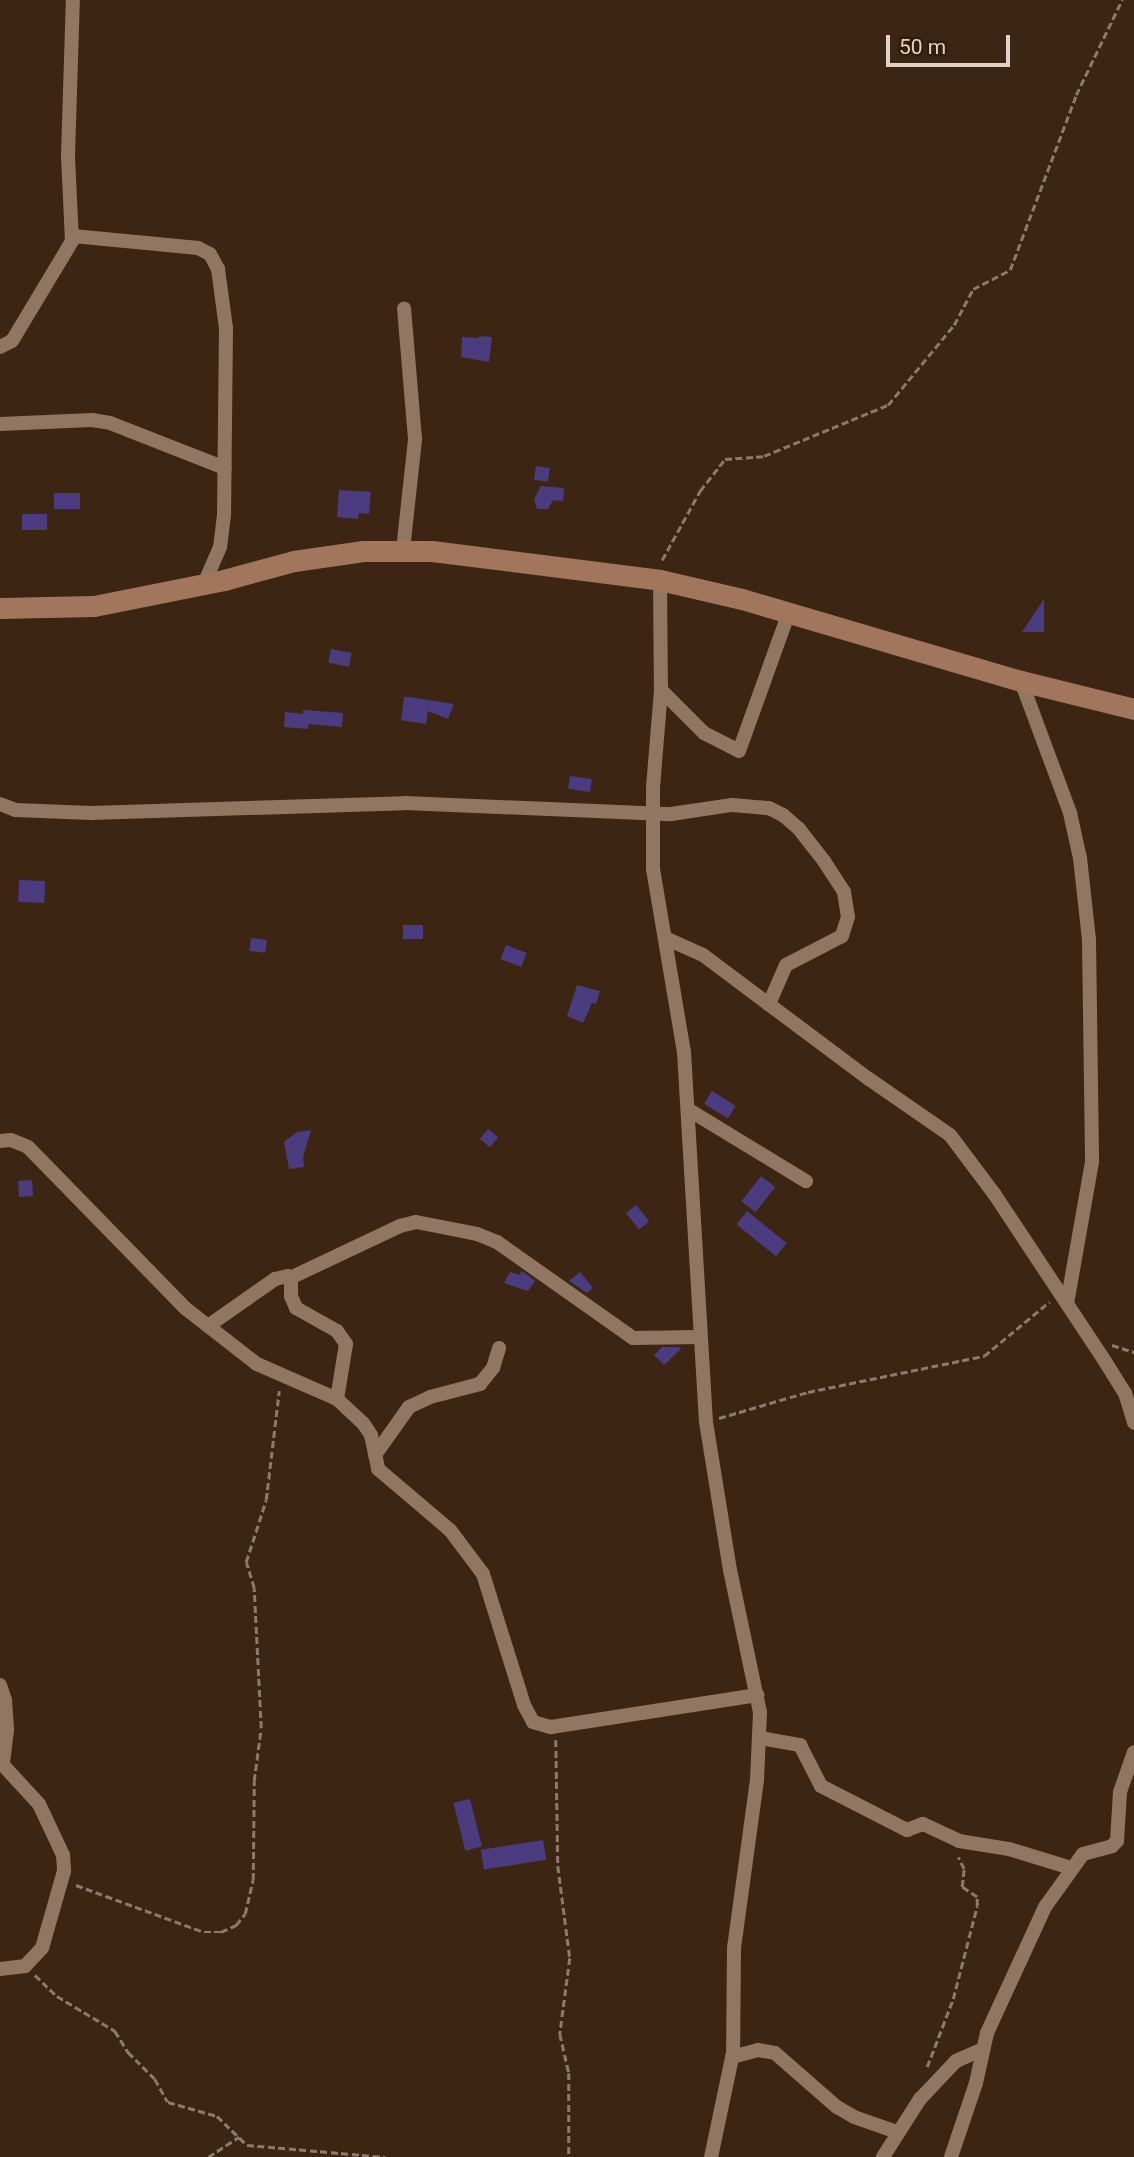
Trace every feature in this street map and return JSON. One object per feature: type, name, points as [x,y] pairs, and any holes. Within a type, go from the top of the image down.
[{"type":"street","points":[[0,347],[12,341],[34,301],[65,256],[73,236],[68,155],[73,0]]},
{"type":"street","points":[[73,236],[198,248],[211,254],[218,269],[226,328],[223,534],[204,584]]},
{"type":"street","points":[[403,550],[415,439],[404,308]]},
{"type":"street","points":[[0,424],[92,421],[110,424],[225,468]]},
{"type":"street","points":[[0,608],[94,606],[204,584],[294,561],[363,551],[403,550],[508,559],[656,580],[789,612],[1021,681],[1134,709]]},
{"type":"street","points":[[656,580],[661,690],[653,812],[655,891],[677,1000],[688,1110],[706,1422],[730,1570],[758,1695],[760,1738],[734,1948],[732,2057],[711,2157]]},
{"type":"street","points":[[661,690],[704,733],[739,751],[789,612]]},
{"type":"street","points":[[1021,681],[1070,813],[1080,858],[1089,940],[1092,1162],[1063,1299]]},
{"type":"street","points":[[2,807],[105,813],[405,803],[686,813],[732,805],[769,808],[783,815],[799,829],[844,892],[849,917],[842,936],[786,965],[769,1004]]},
{"type":"street","points":[[665,938],[703,954],[950,1135],[995,1195],[1125,1393],[1134,1423]]},
{"type":"street","points":[[688,1110],[806,1181]]},
{"type":"street","points":[[0,1141],[11,1140],[28,1147],[163,1287],[257,1364],[337,1399],[368,1430],[381,1474],[450,1530],[472,1557],[490,1591],[527,1716],[540,1726],[556,1726],[758,1695]]},
{"type":"street","points":[[208,1325],[275,1279],[290,1278],[400,1226],[416,1222],[486,1236],[633,1338],[700,1337]]},
{"type":"street","points":[[290,1278],[296,1308],[337,1331],[346,1344],[337,1399]]},
{"type":"street","points":[[375,1455],[409,1407],[430,1397],[480,1384],[493,1368],[499,1348]]},
{"type":"street","points":[[0,1685],[5,1700],[7,1730],[3,1765],[39,1804],[63,1854],[63,1880],[41,1948],[24,1966],[0,1969]]},
{"type":"street","points":[[760,1738],[800,1745],[821,1786],[907,1830],[923,1824],[946,1836],[1009,1849],[1071,1868]]},
{"type":"street","points":[[951,2157],[976,2083],[982,2049],[1031,1936],[1071,1868],[1083,1854],[1112,1846],[1117,1840],[1120,1792],[1134,1752]]},
{"type":"street","points":[[883,2157],[920,2099],[956,2061],[982,2049]]},
{"type":"street","points":[[732,2057],[758,2050],[775,2053],[837,2107],[855,2118],[898,2132]]},
{"type":"path","points":[[656,580],[676,530],[700,491],[726,459],[764,456],[888,405],[954,326],[973,289],[1010,270],[1083,79],[1122,0]]},
{"type":"path","points":[[706,1422],[808,1392],[984,1356],[1063,1299]]},
{"type":"path","points":[[63,1880],[204,1932],[221,1932],[236,1925],[245,1914],[253,1880],[254,1781],[261,1728],[254,1588],[246,1562],[269,1485],[270,1453],[281,1376]]},
{"type":"path","points":[[556,1726],[558,1866],[570,1958],[561,2034],[569,2073],[569,2157]]},
{"type":"path","points":[[922,2078],[953,1999],[978,1900],[962,1887],[964,1869],[946,1836]]},
{"type":"path","points":[[24,1966],[57,1996],[115,2031],[128,2052],[155,2079],[168,2102],[209,2112],[251,2146],[385,2157]]},
{"type":"path","points":[[208,2157],[239,2137]]},
{"type":"building","points":[[462,337],[492,337],[489,362],[461,357]]},
{"type":"building","points":[[536,466],[550,468],[548,482],[534,480]]},
{"type":"building","points":[[541,486],[564,488],[563,501],[553,500],[548,509],[537,509],[534,499]]},
{"type":"building","points":[[339,490],[371,492],[369,514],[359,513],[358,519],[337,517]]},
{"type":"building","points":[[54,493],[80,493],[80,509],[54,509]]},
{"type":"building","points":[[22,514],[47,514],[47,530],[22,530]]},
{"type":"building","points":[[1044,599],[1044,632],[1022,632]]},
{"type":"building","points":[[331,649],[352,653],[349,667],[328,663]]},
{"type":"building","points":[[404,697],[454,704],[448,719],[428,711],[426,724],[401,720]]},
{"type":"building","points":[[303,710],[343,713],[342,727],[309,724],[308,729],[284,727],[285,712],[303,714]]},
{"type":"building","points":[[570,776],[592,779],[590,792],[568,789]]},
{"type":"building","points":[[19,880],[45,881],[44,903],[18,902]]},
{"type":"building","points":[[403,925],[423,925],[423,939],[403,939]]},
{"type":"building","points":[[251,938],[267,940],[265,953],[249,951]]},
{"type":"building","points":[[506,945],[527,953],[521,967],[501,959]]},
{"type":"building","points":[[577,985],[600,991],[596,1004],[592,1003],[583,1023],[567,1016]]},
{"type":"building","points":[[712,1091],[736,1106],[728,1119],[704,1104]]},
{"type":"building","points":[[488,1129],[498,1137],[490,1147],[480,1139]]},
{"type":"building","points":[[311,1130],[303,1157],[304,1167],[289,1169],[284,1142],[297,1132]]},
{"type":"building","points":[[761,1176],[775,1187],[755,1212],[741,1201]]},
{"type":"building","points":[[32,1180],[33,1196],[19,1197],[18,1181]]},
{"type":"building","points":[[636,1205],[649,1221],[639,1230],[626,1213]]},
{"type":"building","points":[[747,1211],[787,1243],[776,1256],[736,1224]]},
{"type":"building","points":[[522,1271],[535,1281],[528,1291],[504,1283],[510,1272],[519,1275]]},
{"type":"building","points":[[580,1272],[593,1288],[587,1293],[569,1281]]},
{"type":"building","points":[[662,1347],[681,1349],[664,1365],[654,1355]]},
{"type":"building","points":[[470,1799],[482,1847],[465,1851],[454,1803]]},
{"type":"building","points":[[543,1840],[546,1860],[484,1870],[481,1850]]}]
